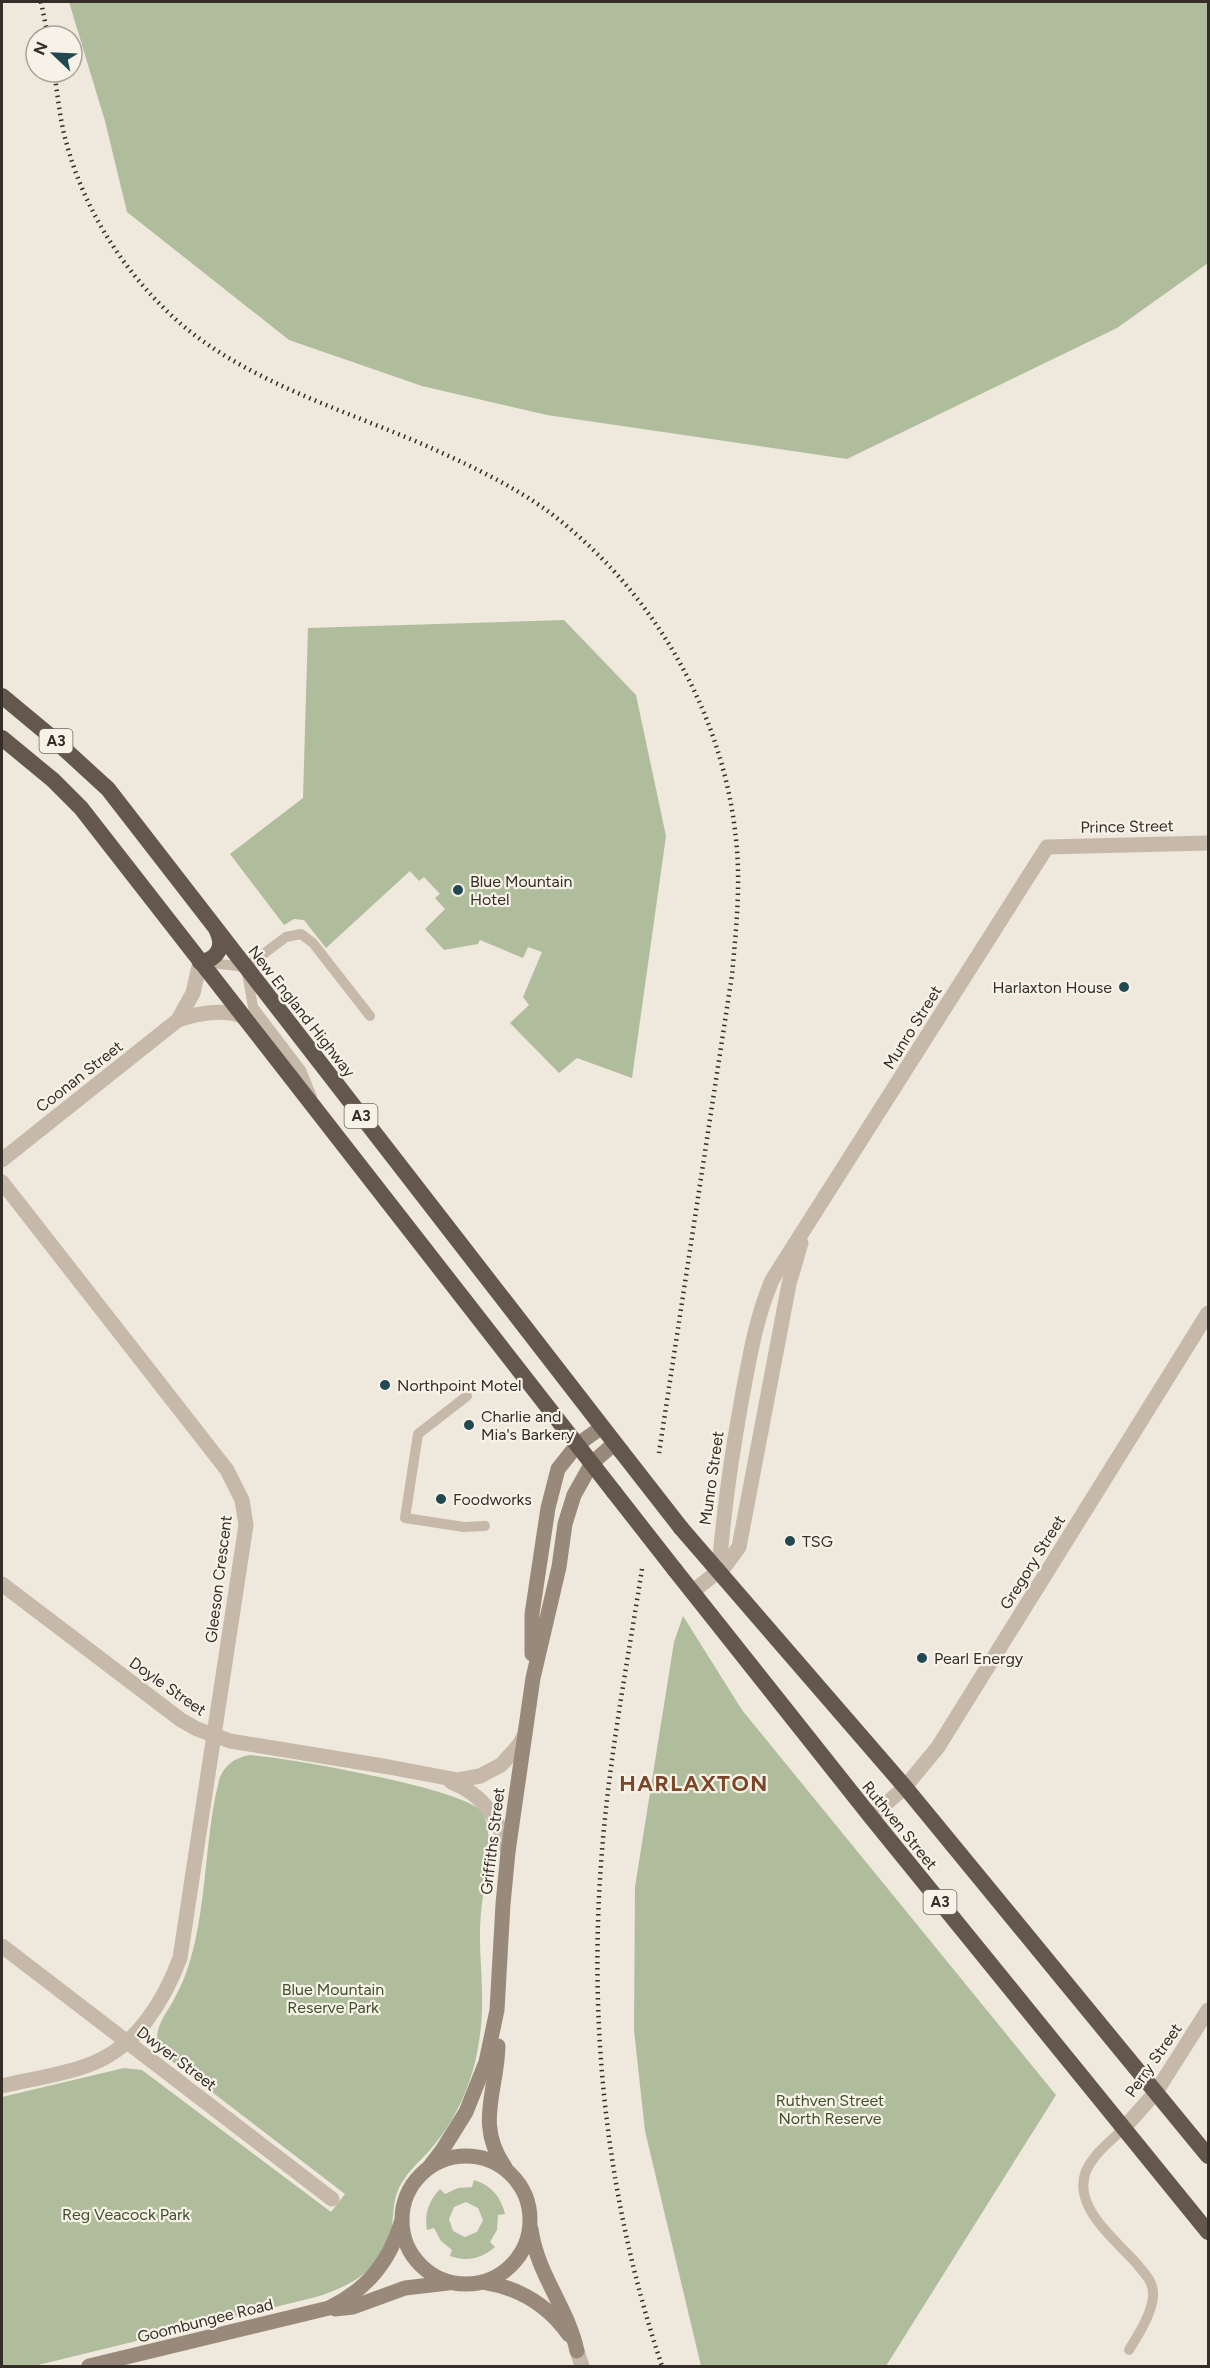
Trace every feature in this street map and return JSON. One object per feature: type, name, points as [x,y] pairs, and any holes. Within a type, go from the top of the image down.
[{"type":"highway","name":"New England Highway","points":[[2,696],[108,789],[618,1447]]},
{"type":"highway","name":"A3","points":[[2,738],[53,780],[81,808],[592,1463]]},
{"type":"highway","points":[[200,962],[214,957],[218,952],[221,939],[215,928]]},
{"type":"highway","name":"Ruthven Street","points":[[618,1447],[681,1528],[905,1787],[1209,2156]]},
{"type":"highway","name":"Ruthven Street","points":[[592,1463],[871,1817],[1209,2232]]},
{"type":"main road","name":"Griffiths Street","points":[[533,1678],[532,1614],[548,1508],[559,1467],[577,1445],[602,1427]]},
{"type":"main road","name":"Griffiths Street","points":[[510,2173],[495,2150],[489,2128],[489,2104],[498,2049],[496,2010],[508,1852],[533,1678],[559,1567],[568,1512],[580,1481],[592,1463],[618,1447]]},
{"type":"main road","name":"Griffiths Street","points":[[430,2166],[459,2125],[477,2088],[486,2062],[496,2010]]},
{"type":"main road","points":[[471,2156],[492,2161],[510,2173],[523,2190],[539,2264],[570,2322],[578,2351],[562,2325],[540,2304],[513,2289],[482,2282],[453,2283],[433,2275],[417,2261],[406,2243],[402,2222],[403,2207],[411,2187],[430,2166],[450,2157],[471,2156]]},
{"type":"main road","points":[[482,2282],[501,2273],[517,2258],[527,2239],[530,2218]]},
{"type":"main road","name":"Goombungee Road","points":[[329,2308],[358,2290],[376,2272],[390,2252],[402,2222]]},
{"type":"main road","name":"Goombungee Road","points":[[89,2367],[329,2308],[354,2307],[405,2288],[453,2283]]},
{"type":"street","name":"Prince Street","points":[[1047,847],[1209,843]]},
{"type":"street","name":"Munro Street","points":[[719,1571],[721,1533],[734,1443],[757,1320],[772,1280],[1047,847]]},
{"type":"street","name":"Coonan Street","points":[[2,1160],[178,1020],[194,989],[200,962]]},
{"type":"street","name":"Coonan Street","points":[[178,1020],[206,1013],[222,1012],[242,1016]]},
{"type":"street","name":"Gleeson Crescent","points":[[2,1182],[227,1470],[239,1489],[245,1512],[246,1525],[180,1958],[158,2004],[126,2043]]},
{"type":"street","name":"Munro Street","points":[[692,1592],[731,1561],[740,1541],[789,1284],[808,1226]]},
{"type":"street","name":"Gregory Street","points":[[871,1817],[905,1787],[938,1747],[1209,1313]]},
{"type":"street","name":"Doyle Street","points":[[2,1584],[166,1710],[214,1736],[247,1745],[389,1767],[446,1779],[469,1779],[490,1772],[511,1756],[525,1734]]},
{"type":"street","name":"Doyle Street","points":[[446,1779],[470,1791],[490,1809],[498,1822],[508,1852]]},
{"type":"street","name":"Dwyer Street","points":[[2,1946],[332,2199]]},
{"type":"street","name":"Perry Street","points":[[1124,2129],[1156,2092],[1209,2010]]},
{"type":"street","points":[[2,2086],[90,2064],[126,2043]]},
{"type":"street","points":[[578,2351],[582,2367]]},
{"type":"lane","points":[[200,962],[246,968],[286,937],[301,934],[313,943],[370,1016]]},
{"type":"lane","points":[[246,968],[253,1007],[301,1070],[318,1114]]},
{"type":"lane","points":[[467,1396],[418,1434],[405,1518],[464,1527],[485,1526]]},
{"type":"lane","points":[[1124,2129],[1093,2158],[1085,2173],[1082,2191],[1090,2212],[1145,2273],[1153,2288],[1152,2302],[1129,2350]]},
{"type":"green space","points":[[69,2],[1208,2],[1208,263],[1117,328],[847,459],[547,415],[422,386],[289,340],[127,212],[105,121],[84,52],[84,24],[76,24]]},
{"type":"green space","name":"Blue Mountain Hotel","points":[[564,620],[636,695],[666,836],[632,1078],[577,1058],[559,1073],[510,1023],[529,1005],[523,997],[542,952],[528,947],[523,958],[480,940],[478,944],[444,950],[425,929],[445,909],[435,898],[440,894],[424,877],[419,881],[410,871],[326,948],[304,920],[294,919],[284,925],[230,854],[303,798],[308,628]]},
{"type":"green space","name":"Ruthven Street North Reserve","points":[[683,1616],[742,1710],[1056,2095],[886,2366],[701,2366],[645,2131],[634,2030],[635,1887],[674,1642]]},
{"type":"green space","points":[[249,1755],[298,1761],[371,1775],[441,1793],[467,1802],[481,1811],[486,1820],[489,1845],[480,1923],[481,2023],[474,2067],[464,2095],[445,2130],[399,2188],[394,2205],[391,2232],[381,2256],[363,2275],[352,2282],[316,2297],[34,2366],[2,2366],[2,2097],[124,2068],[142,2070],[331,2212],[345,2194],[165,2056],[158,2042],[158,2029],[184,1978],[193,1951],[220,1777],[231,1762]]},
{"type":"green space","points":[[474,2180],[490,2188],[501,2202],[505,2214],[498,2215],[497,2230],[490,2242],[495,2247],[474,2258],[456,2258],[450,2256],[452,2250],[441,2241],[434,2228],[427,2230],[427,2213],[430,2203],[440,2189],[445,2194],[458,2188],[472,2187]],"holes":[[[466,2202],[478,2208],[483,2220],[477,2232],[465,2237],[453,2231],[449,2219],[454,2207]]]},
{"type":"railway","points":[[41,2],[46,24]]},
{"type":"railway","points":[[56,84],[65,136],[75,169],[95,216],[137,279],[172,316],[200,339],[261,376],[461,462],[509,486],[553,515],[589,546],[652,618],[678,659],[699,701],[716,746],[729,792],[736,839],[737,907],[732,975],[659,1453]]},
{"type":"railway","points":[[642,1569],[606,1805],[597,1973],[605,2106],[614,2171],[626,2237],[642,2302],[662,2366]]},
{"type":"place","name":"Blue Mountain Hotel","points":[[458,890]]},
{"type":"place","name":"Harlaxton House","points":[[1124,987]]},
{"type":"place","name":"Northpoint Motel","points":[[385,1385]]},
{"type":"place","name":"Charlie and Mia's Barkery","points":[[469,1425]]},
{"type":"place","name":"Foodworks","points":[[441,1499]]},
{"type":"place","name":"TSG","points":[[790,1541]]},
{"type":"place","name":"Pearl Energy","points":[[922,1658]]},
{"type":"district","name":"HARLAXTON","points":[[694,1783]]},
{"type":"park label","name":"Blue Mountain Reserve Park","points":[[333,1998]]},
{"type":"park label","name":"Reg Veacock Park","points":[[126,2214]]}]
